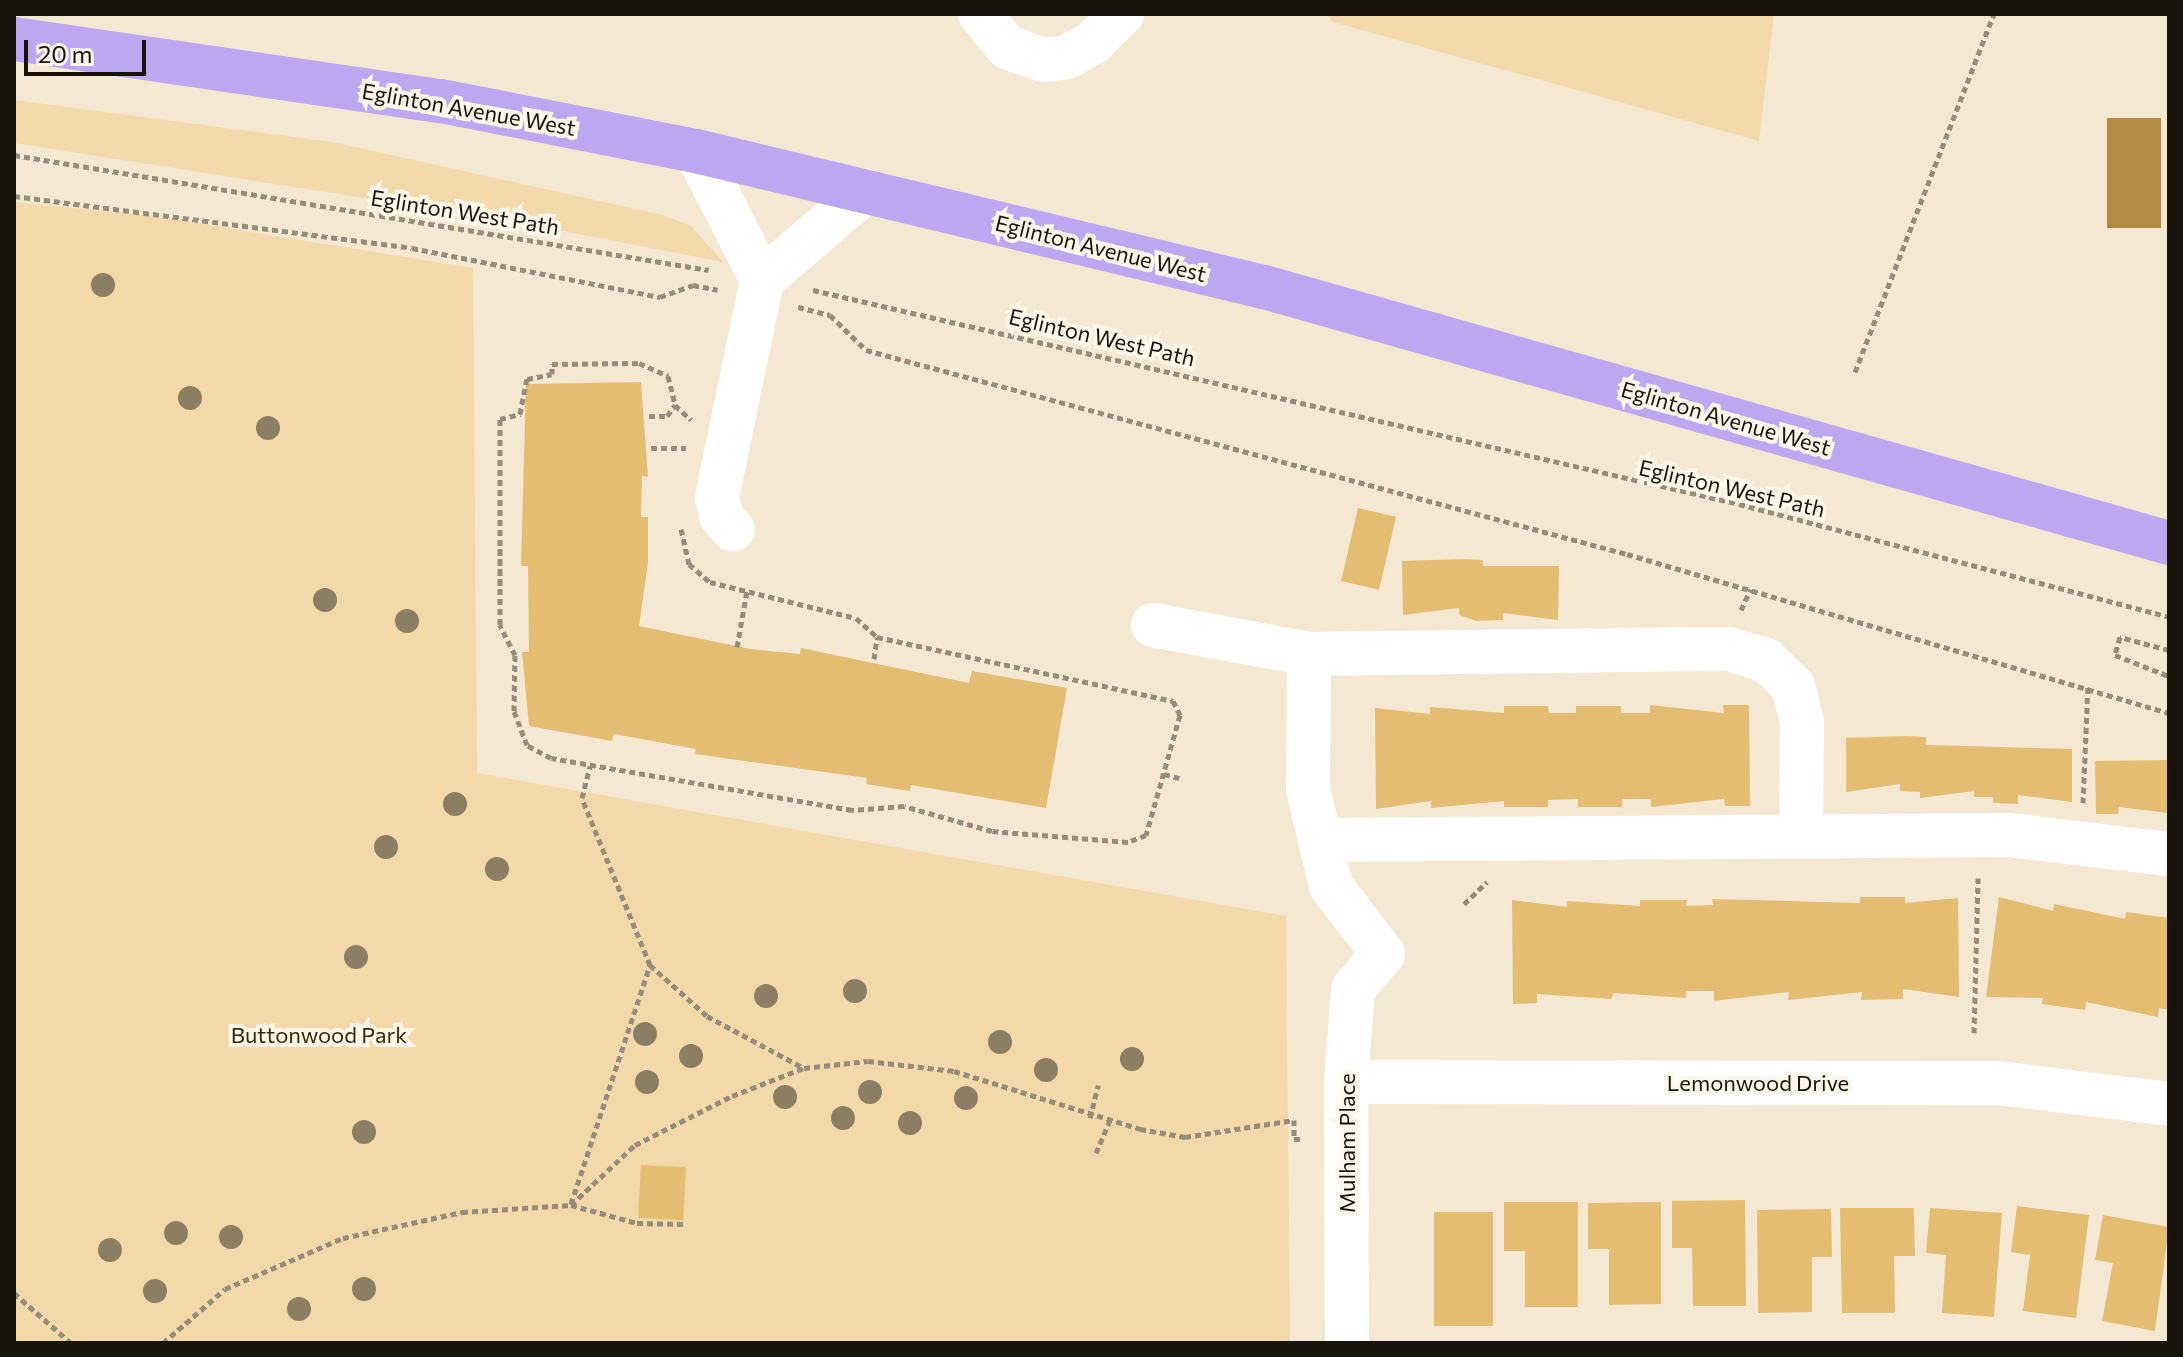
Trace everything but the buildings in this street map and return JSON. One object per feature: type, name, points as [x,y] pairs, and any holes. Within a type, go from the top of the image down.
[{"type":"main road","name":"Eglinton Avenue West","points":[[14,39],[441,101],[696,151],[1264,287],[2169,543]]},
{"type":"street","points":[[980,14],[1007,47],[1043,60],[1067,57],[1092,43],[1122,14]]},
{"type":"street","points":[[696,151],[761,289]]},
{"type":"street","points":[[733,530],[721,516],[717,498],[761,289],[866,191]]},
{"type":"street","points":[[1153,625],[1309,654],[1729,649],[1766,660],[1793,686],[1802,722],[1801,835]]},
{"type":"street","points":[[1309,654],[1308,789],[1320,840],[2009,835],[2169,854]]},
{"type":"street","name":"Mulham Place","points":[[1320,840],[1331,886],[1383,954],[1353,989],[1346,1082],[1347,1343]]},
{"type":"street","name":"Lemonwood Drive","points":[[1346,1082],[1998,1083],[2169,1104]]},
{"type":"path","points":[[1855,372],[1994,14]]},
{"type":"path","name":"Eglinton West Path","points":[[14,155],[761,289],[1739,504],[2169,617]]},
{"type":"path","points":[[14,196],[412,248],[660,297],[693,285],[761,289],[830,315],[866,350],[2088,684],[2169,713]]},
{"type":"path","points":[[682,522],[682,550],[698,573],[747,591],[856,618],[877,637],[1173,701],[1180,715],[1151,827],[1128,842],[992,831],[904,806],[852,810],[590,766],[538,754],[518,728],[515,655],[500,625],[500,419],[520,414],[527,379],[552,374],[552,364],[652,364],[668,376],[675,405],[703,431]]},
{"type":"path","points":[[649,416],[667,416],[675,405]]},
{"type":"path","points":[[651,448],[699,448]]},
{"type":"path","points":[[737,647],[747,591]]},
{"type":"path","points":[[874,659],[877,637]]},
{"type":"path","points":[[2169,650],[2120,637],[2115,655],[2169,676]]},
{"type":"path","points":[[2081,844],[2088,684]]},
{"type":"path","points":[[590,766],[582,798],[650,965],[707,1016],[804,1068]]},
{"type":"path","points":[[1164,774],[1179,778]]},
{"type":"path","points":[[1974,1033],[1979,873]]},
{"type":"path","points":[[571,1205],[650,965]]},
{"type":"path","points":[[571,1205],[635,1145],[804,1068],[868,1061],[954,1071],[1090,1118],[1185,1137],[1294,1120]]},
{"type":"path","points":[[1090,1118],[1098,1085]]},
{"type":"path","points":[[1096,1153],[1109,1122]]},
{"type":"path","points":[[163,1343],[225,1289],[343,1238],[462,1212],[571,1205],[637,1223],[685,1224]]},
{"type":"path","points":[[14,1293],[71,1343]]},
{"type":"green space","points":[[1326,14],[1774,14],[1759,141],[1333,22]]},
{"type":"green space","points":[[14,100],[332,142],[663,215],[691,226],[723,262],[516,222],[14,143]]},
{"type":"green space","name":"Buttonwood Park","points":[[14,202],[159,217],[473,268],[477,773],[1286,916],[1290,1343],[14,1343]]},
{"type":"shaded area","points":[[2107,118],[2161,118],[2161,228],[2107,228]]}]
